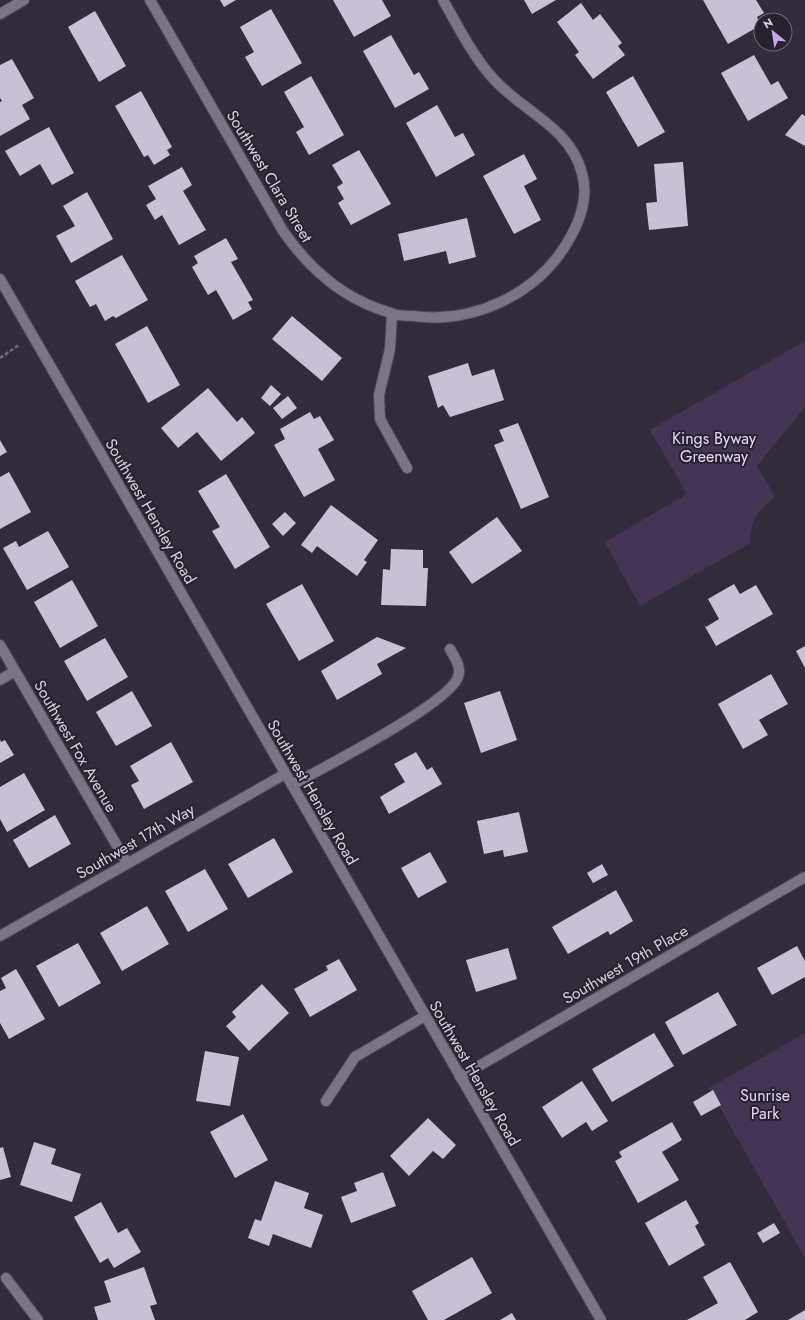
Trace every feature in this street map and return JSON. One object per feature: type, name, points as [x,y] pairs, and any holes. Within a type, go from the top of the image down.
[{"type":"street","points":[[0,14],[24,0]]},
{"type":"street","name":"Southwest Clara Street","points":[[150,0],[283,231],[298,253],[316,272],[337,288],[360,302],[392,314],[422,318],[450,317],[478,311],[504,301],[527,287],[548,270],[562,253],[578,226],[584,199],[582,173],[571,148],[553,128],[492,78],[475,56],[443,0]]},
{"type":"street","name":"Southwest Hensley Road","points":[[0,279],[601,1320]]},
{"type":"street","points":[[392,314],[390,349],[379,395],[380,419],[407,468]]},
{"type":"street","name":"Southwest Fox Avenue","points":[[0,645],[127,863]]},
{"type":"street","points":[[292,785],[427,708],[448,691],[458,677],[459,667],[450,649]]},
{"type":"street","points":[[0,680],[15,671]]},
{"type":"street","name":"Southwest 17th Way","points":[[0,936],[285,774]]},
{"type":"street","name":"Southwest 19th Place","points":[[460,1077],[805,877]]},
{"type":"street","points":[[326,1100],[355,1056],[425,1016]]},
{"type":"street","points":[[6,1278],[38,1320]]},
{"type":"path","points":[[0,358],[33,336]]},
{"type":"green space","name":"Kings Byway Greenway","points":[[805,341],[805,407],[757,466],[775,497],[764,506],[753,522],[750,543],[640,606],[605,542],[687,494],[650,430]]},
{"type":"green space","name":"Sunrise Park","points":[[805,1033],[805,1258],[709,1088]]},
{"type":"building","points":[[220,0],[236,0],[224,7]]},
{"type":"building","points":[[333,0],[382,0],[391,16],[354,37]]},
{"type":"building","points":[[524,0],[556,0],[532,14]]},
{"type":"building","points":[[703,0],[756,0],[763,12],[753,12],[753,30],[728,44]]},
{"type":"building","points":[[581,3],[593,20],[600,14],[622,43],[618,46],[625,55],[593,79],[575,55],[579,52],[557,22]]},
{"type":"building","points":[[271,9],[302,63],[262,86],[245,57],[254,52],[240,27]]},
{"type":"building","points":[[95,11],[126,66],[99,82],[68,27]]},
{"type":"building","points":[[391,35],[414,75],[419,72],[429,89],[395,108],[363,51]]},
{"type":"building","points":[[754,55],[771,85],[778,81],[788,98],[748,121],[721,73]]},
{"type":"building","points":[[12,59],[34,98],[22,105],[30,119],[0,136],[0,102],[2,101],[0,98],[0,65]]},
{"type":"building","points":[[311,76],[344,135],[309,155],[296,132],[304,127],[284,92]]},
{"type":"building","points":[[633,76],[665,132],[638,147],[606,92]]},
{"type":"building","points":[[141,91],[172,147],[167,150],[170,155],[154,165],[148,155],[144,157],[115,106]]},
{"type":"building","points":[[437,105],[455,137],[463,133],[475,155],[436,177],[406,123]]},
{"type":"building","points":[[802,114],[805,116],[805,146],[785,135]]},
{"type":"building","points":[[49,127],[74,173],[52,185],[40,164],[20,176],[5,151]]},
{"type":"building","points":[[359,150],[391,204],[351,225],[338,203],[344,199],[337,187],[343,183],[332,165]]},
{"type":"building","points":[[524,154],[537,179],[524,186],[541,220],[514,234],[483,176]]},
{"type":"building","points":[[683,162],[688,226],[649,230],[646,203],[657,202],[654,164]]},
{"type":"building","points":[[182,167],[192,185],[183,191],[206,230],[179,245],[162,215],[155,220],[146,205],[156,199],[148,186]]},
{"type":"building","points":[[87,192],[113,239],[71,263],[56,236],[75,226],[63,206]]},
{"type":"building","points":[[467,218],[476,257],[449,264],[446,251],[404,261],[398,234]]},
{"type":"building","points":[[226,238],[238,259],[231,262],[253,300],[248,302],[252,309],[233,320],[216,290],[208,295],[192,267],[198,263],[194,256]]},
{"type":"building","points":[[122,255],[148,300],[116,318],[113,316],[105,321],[96,304],[90,307],[75,281]]},
{"type":"building","points":[[292,316],[342,358],[322,381],[272,339]]},
{"type":"building","points":[[147,326],[180,385],[148,403],[115,344]]},
{"type":"building","points":[[468,363],[472,376],[494,369],[504,400],[450,417],[443,405],[438,408],[428,376]]},
{"type":"building","points":[[271,385],[281,394],[270,406],[261,398]]},
{"type":"building","points":[[208,388],[237,422],[242,417],[255,433],[221,461],[197,432],[178,448],[161,428]]},
{"type":"building","points":[[288,396],[297,408],[282,419],[273,408]]},
{"type":"building","points":[[310,412],[314,419],[320,416],[334,440],[318,449],[335,480],[304,497],[274,445],[285,439],[280,429]]},
{"type":"building","points":[[518,423],[549,497],[521,509],[494,445],[504,441],[499,430]]},
{"type":"building","points":[[0,440],[7,452],[0,456]]},
{"type":"building","points":[[9,472],[31,512],[0,529],[0,477]]},
{"type":"building","points":[[226,474],[270,547],[235,569],[212,531],[220,527],[198,491]]},
{"type":"building","points":[[331,505],[378,540],[364,560],[367,562],[357,576],[317,546],[312,553],[301,545]]},
{"type":"building","points":[[285,512],[296,523],[283,536],[272,524]]},
{"type":"building","points":[[497,517],[522,551],[472,584],[449,552]]},
{"type":"building","points":[[48,531],[69,567],[27,590],[3,548],[16,541],[19,547]]},
{"type":"building","points":[[391,549],[423,550],[423,568],[428,568],[426,606],[381,605],[383,569],[390,570]]},
{"type":"building","points":[[72,580],[98,626],[60,648],[34,602]]},
{"type":"building","points":[[302,584],[334,641],[299,661],[266,604]]},
{"type":"building","points":[[734,584],[740,594],[756,585],[773,614],[716,646],[704,625],[706,627],[719,619],[708,599]]},
{"type":"building","points":[[377,637],[406,648],[377,664],[382,674],[337,700],[321,671]]},
{"type":"building","points":[[105,638],[128,677],[87,701],[64,661]]},
{"type":"building","points":[[805,646],[805,668],[796,651]]},
{"type":"building","points":[[771,674],[788,704],[759,720],[768,735],[743,749],[718,704]]},
{"type":"building","points":[[132,691],[152,726],[116,746],[96,712]]},
{"type":"building","points":[[500,691],[517,740],[481,753],[464,703]]},
{"type":"building","points":[[0,739],[1,742],[5,740],[14,755],[0,763]]},
{"type":"building","points":[[171,742],[193,782],[144,809],[131,785],[139,781],[130,766]]},
{"type":"building","points":[[416,752],[427,770],[432,767],[442,784],[389,814],[380,797],[405,782],[394,764]]},
{"type":"building","points":[[24,773],[45,810],[7,832],[0,819],[0,787]]},
{"type":"building","points":[[519,812],[528,852],[504,857],[503,850],[484,854],[477,821]]},
{"type":"building","points":[[55,815],[71,844],[29,868],[13,840]]},
{"type":"building","points":[[274,838],[293,872],[248,898],[228,864]]},
{"type":"building","points":[[430,852],[447,882],[418,898],[401,868]]},
{"type":"building","points":[[602,864],[608,875],[593,883],[587,873]]},
{"type":"building","points":[[205,869],[228,909],[188,932],[165,891]]},
{"type":"building","points":[[616,890],[633,921],[610,935],[608,931],[568,954],[552,927]]},
{"type":"building","points":[[147,906],[169,944],[122,971],[100,933]]},
{"type":"building","points":[[78,943],[101,983],[59,1007],[36,966]]},
{"type":"building","points":[[797,946],[805,961],[805,977],[772,995],[757,968]]},
{"type":"building","points":[[508,948],[517,979],[476,992],[466,960]]},
{"type":"building","points":[[339,959],[357,990],[310,1017],[294,989],[328,970],[326,966]]},
{"type":"building","points":[[16,969],[45,1019],[9,1039],[0,1023],[0,991],[6,988],[1,978]]},
{"type":"building","points":[[262,984],[289,1013],[249,1051],[226,1026],[236,1017],[232,1012]]},
{"type":"building","points":[[718,992],[737,1025],[683,1055],[665,1022]]},
{"type":"building","points":[[654,1033],[674,1066],[612,1102],[592,1069]]},
{"type":"building","points":[[205,1051],[239,1057],[230,1106],[196,1101]]},
{"type":"building","points":[[582,1081],[608,1121],[592,1131],[586,1122],[562,1138],[542,1107]]},
{"type":"building","points":[[713,1090],[721,1105],[701,1116],[693,1102]]},
{"type":"building","points":[[243,1114],[268,1160],[235,1178],[210,1132]]},
{"type":"building","points":[[428,1118],[456,1145],[443,1159],[433,1151],[409,1176],[390,1156]]},
{"type":"building","points":[[672,1122],[682,1140],[662,1152],[679,1180],[638,1203],[615,1161],[622,1157],[619,1152]]},
{"type":"building","points":[[34,1142],[56,1149],[51,1164],[81,1174],[72,1202],[20,1185]]},
{"type":"building","points":[[3,1147],[11,1177],[0,1180],[0,1148]]},
{"type":"building","points":[[383,1172],[396,1206],[351,1223],[341,1197],[357,1191],[354,1183]]},
{"type":"building","points":[[275,1181],[309,1193],[304,1208],[323,1215],[311,1248],[273,1234],[269,1246],[248,1238],[255,1219],[261,1221]]},
{"type":"building","points":[[686,1200],[699,1223],[695,1226],[705,1245],[669,1266],[645,1223]]},
{"type":"building","points":[[101,1202],[118,1233],[127,1228],[141,1252],[114,1268],[108,1258],[100,1263],[74,1217]]},
{"type":"building","points":[[774,1223],[780,1233],[763,1243],[757,1233]]},
{"type":"building","points":[[472,1257],[492,1293],[444,1320],[428,1320],[412,1291]]},
{"type":"building","points":[[730,1262],[758,1312],[745,1320],[687,1320],[718,1303],[703,1277]]},
{"type":"building","points":[[144,1267],[157,1304],[150,1306],[155,1320],[98,1320],[94,1307],[111,1302],[104,1281]]},
{"type":"building","points":[[805,1310],[805,1320],[788,1320]]},
{"type":"building","points":[[512,1313],[516,1320],[500,1320]]}]
